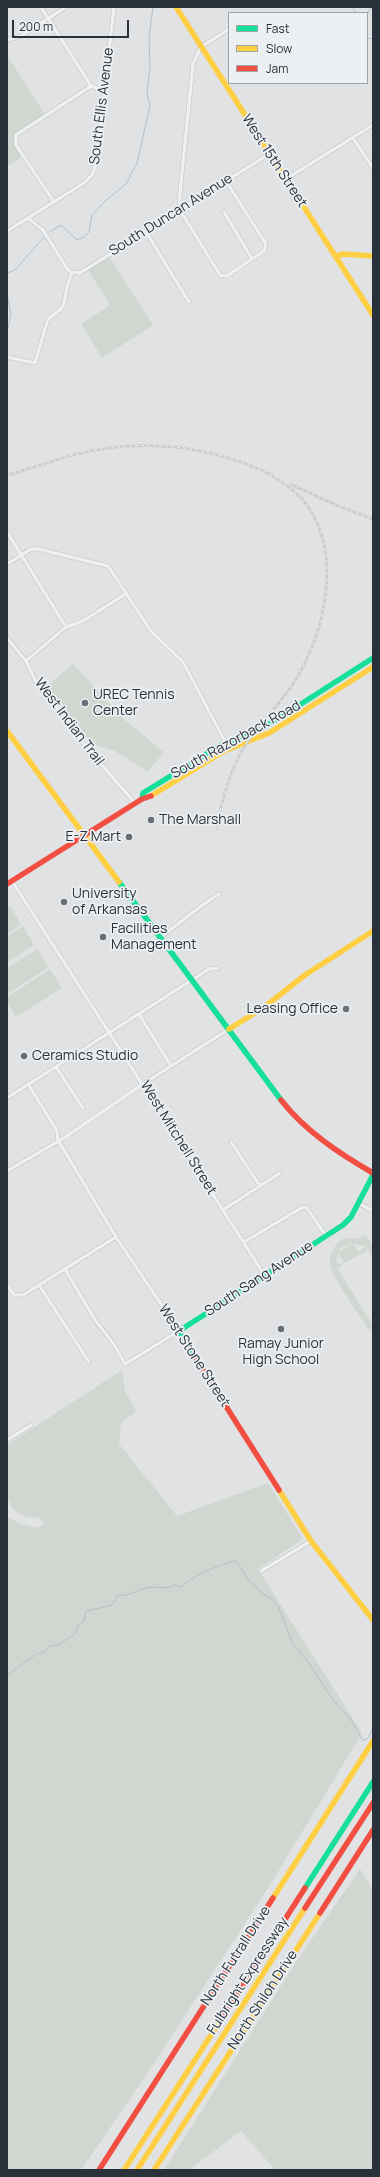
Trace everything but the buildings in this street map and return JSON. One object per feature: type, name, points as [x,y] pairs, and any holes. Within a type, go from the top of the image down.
[{"type":"main road","name":"West 15th Street","points":[[176,7],[373,315]]},
{"type":"main road","points":[[336,256],[343,254],[373,256]]},
{"type":"main road","name":"South Razorback Road","points":[[142,799],[143,793],[226,743],[261,730],[373,658]]},
{"type":"main road","name":"South Razorback Road","points":[[9,882],[135,803],[142,799],[147,799],[229,749],[268,733],[373,667]]},
{"type":"main road","points":[[7,731],[273,1090],[300,1122],[327,1145],[373,1174]]},
{"type":"main road","points":[[229,1029],[263,1008],[305,975],[373,931]]},
{"type":"main road","name":"South Sang Avenue","points":[[179,1330],[265,1276],[346,1222],[373,1174]]},
{"type":"main road","name":"West Stone Street","points":[[179,1330],[310,1541],[373,1620]]},
{"type":"main road","name":"North Futrall Drive","points":[[99,2170],[373,1741]]},
{"type":"main road","name":"Fulbright Expressway","points":[[124,2170],[373,1782]]},
{"type":"main road","name":"Fulbright Expressway","points":[[137,2170],[373,1803]]},
{"type":"main road","points":[[361,1821],[373,1809]]},
{"type":"main road","name":"North Shiloh Drive","points":[[154,2170],[373,1830]]},
{"type":"street","points":[[41,7],[91,86],[104,91]]},
{"type":"street","points":[[7,40],[21,36],[66,7]]},
{"type":"street","name":"South Ellis Avenue","points":[[7,231],[88,179],[95,170],[114,7]]},
{"type":"street","points":[[226,181],[266,244],[264,251],[227,276],[220,275],[181,209],[179,202],[193,64],[201,47],[228,30]]},
{"type":"street","points":[[54,202],[16,146],[15,138],[18,133],[91,86]]},
{"type":"street","points":[[286,179],[373,125]]},
{"type":"street","points":[[352,138],[373,168]]},
{"type":"street","name":"South Duncan Avenue","points":[[72,272],[80,273],[269,154]]},
{"type":"street","points":[[224,212],[252,259]]},
{"type":"street","points":[[7,356],[35,363],[48,319],[60,309],[64,303],[72,272],[68,270],[43,230],[28,218]]},
{"type":"street","points":[[146,232],[189,302]]},
{"type":"street","points":[[7,532],[66,627]]},
{"type":"street","points":[[7,564],[21,555],[38,548],[104,563],[112,569],[151,631],[183,662],[229,749]]},
{"type":"street","points":[[26,661],[66,627],[80,623],[127,593]]},
{"type":"street","name":"West Indian Trail","points":[[7,638],[26,661],[37,684],[60,711],[91,754],[135,803]]},
{"type":"street","name":"West Mitchell Street","points":[[9,882],[110,1033],[265,1276]]},
{"type":"street","points":[[161,937],[193,914],[206,902],[219,894]]},
{"type":"street","points":[[7,1098],[209,969],[218,968]]},
{"type":"street","points":[[139,1014],[171,1066]]},
{"type":"street","points":[[7,1165],[9,1171],[229,1029]]},
{"type":"street","points":[[56,1067],[83,1108]]},
{"type":"street","name":"West Stone Street","points":[[28,1084],[57,1131],[58,1140],[116,1237],[179,1330]]},
{"type":"street","points":[[231,1142],[260,1186]]},
{"type":"street","points":[[223,1210],[280,1173]]},
{"type":"street","points":[[358,1203],[373,1211]]},
{"type":"street","points":[[244,1242],[303,1207],[306,1208],[326,1236]]},
{"type":"street","points":[[7,1284],[17,1296],[23,1295],[116,1237]]},
{"type":"street","name":"South Sang Avenue","points":[[65,1269],[95,1320],[113,1343],[126,1364],[179,1330]]},
{"type":"street","points":[[39,1285],[89,1362]]},
{"type":"street","points":[[7,1440],[31,1425]]},
{"type":"street","points":[[261,1571],[310,1541]]},
{"type":"shaded area","points":[[7,55],[46,116],[18,133],[15,138],[23,156],[7,166]]},
{"type":"shaded area","points":[[108,255],[153,325],[102,358],[81,324],[110,305],[87,268]]},
{"type":"shaded area","name":"UREC Tennis Center","points":[[73,664],[126,721],[164,752],[148,772],[115,751],[92,744],[47,686]]},
{"type":"shaded area","points":[[10,906],[21,924],[7,934],[7,908]]},
{"type":"shaded area","points":[[23,926],[34,945],[7,962],[7,936]]},
{"type":"shaded area","points":[[37,949],[49,967],[7,994],[7,968]]},
{"type":"shaded area","points":[[50,969],[62,988],[16,1017],[7,1002],[7,997]]},
{"type":"shaded area","points":[[366,1235],[373,1246],[373,1256],[364,1246],[351,1243],[340,1249],[336,1260],[338,1270],[373,1325],[373,1332],[367,1327],[336,1279],[330,1266],[331,1254],[338,1243],[345,1239],[359,1238]]},
{"type":"shaded area","points":[[353,1243],[359,1252],[365,1247],[367,1251],[342,1264],[339,1268],[337,1265],[344,1262],[338,1253]]},
{"type":"shaded area","points":[[122,1370],[125,1391],[136,1411],[121,1423],[119,1444],[177,1516],[268,1483],[303,1539],[258,1569],[362,1733],[275,1877],[145,2077],[81,2170],[7,2170],[7,1517],[21,1524],[38,1528],[44,1523],[40,1518],[25,1517],[14,1510],[7,1499],[7,1445]]},
{"type":"shaded area","points":[[360,1869],[373,1890],[373,2170],[275,2170],[241,2131],[189,2170],[164,2170],[296,1962]]},
{"type":"waterway","points":[[49,232],[61,225],[77,240],[84,237],[89,232],[92,215],[105,201],[126,184],[137,163],[150,106],[147,93],[150,68],[149,37],[153,7]]},
{"type":"waterway","points":[[352,7],[355,12]]},
{"type":"waterway","points":[[368,13],[371,7]]},
{"type":"waterway","points":[[368,38],[373,39]]},
{"type":"waterway","points":[[7,273],[15,270],[44,237]]},
{"type":"waterway","points":[[7,293],[11,315],[7,331]]},
{"type":"waterway","points":[[7,1675],[35,1655],[44,1652],[49,1646],[58,1645],[76,1633],[77,1627],[84,1621],[86,1611],[112,1605],[118,1595],[128,1594],[150,1587],[167,1588],[174,1585],[181,1587],[191,1579],[207,1571],[223,1564],[236,1561],[250,1582],[263,1594],[272,1599],[278,1606],[292,1642],[308,1662],[333,1700],[350,1718],[363,1741],[368,1738],[373,1728]]},
{"type":"railway","points":[[7,475],[68,456],[102,449],[127,446],[176,447],[201,451],[249,465],[272,475]]},
{"type":"railway","points":[[217,829],[223,798],[234,768],[243,749],[255,731],[289,690],[306,661],[315,640],[326,594],[327,570],[325,547],[318,525],[307,505],[299,495],[284,483],[267,473]]},
{"type":"railway","points":[[290,484],[336,505],[373,519]]},
{"type":"traffic: fast","points":[[142,799],[143,793],[221,745],[265,727],[373,658]]},
{"type":"traffic: fast","points":[[119,882],[281,1100]]},
{"type":"traffic: fast","points":[[196,1359],[179,1331],[343,1225],[351,1217],[373,1175]]},
{"type":"traffic: fast","points":[[305,1888],[373,1782]]},
{"type":"traffic: slow","points":[[176,7],[373,315]]},
{"type":"traffic: slow","points":[[336,256],[343,254],[373,256]]},
{"type":"traffic: slow","points":[[151,796],[224,751],[269,733],[373,667]]},
{"type":"traffic: slow","points":[[7,731],[119,882]]},
{"type":"traffic: slow","points":[[229,1029],[263,1008],[305,975],[373,931]]},
{"type":"traffic: slow","points":[[279,1490],[311,1541],[373,1620]]},
{"type":"traffic: slow","points":[[273,1898],[373,1741]]},
{"type":"traffic: slow","points":[[137,2170],[305,1908]]},
{"type":"traffic: slow","points":[[154,2170],[320,1913]]},
{"type":"traffic: slow","points":[[124,2170],[222,2018]]},
{"type":"traffic: jam","points":[[7,884],[142,799],[151,796]]},
{"type":"traffic: jam","points":[[281,1100],[312,1132],[348,1158],[373,1173]]},
{"type":"traffic: jam","points":[[196,1359],[279,1490]]},
{"type":"traffic: jam","points":[[305,1908],[373,1803]]},
{"type":"traffic: jam","points":[[320,1913],[373,1830]]},
{"type":"traffic: jam","points":[[222,2018],[305,1888]]},
{"type":"traffic: jam","points":[[99,2170],[273,1898]]},
{"type":"place","name":"UREC Tennis Center","points":[[85,703]]},
{"type":"place","name":"The Marshall","points":[[151,820]]},
{"type":"place","name":"E-Z Mart","points":[[129,837]]},
{"type":"place","name":"University of Arkansas","points":[[64,902]]},
{"type":"place","name":"Facilities Management","points":[[103,937]]},
{"type":"place","name":"Leasing Office","points":[[346,1009]]},
{"type":"place","name":"Ceramics Studio","points":[[24,1056]]},
{"type":"place","name":"Ramay Junior High School","points":[[281,1329]]}]
